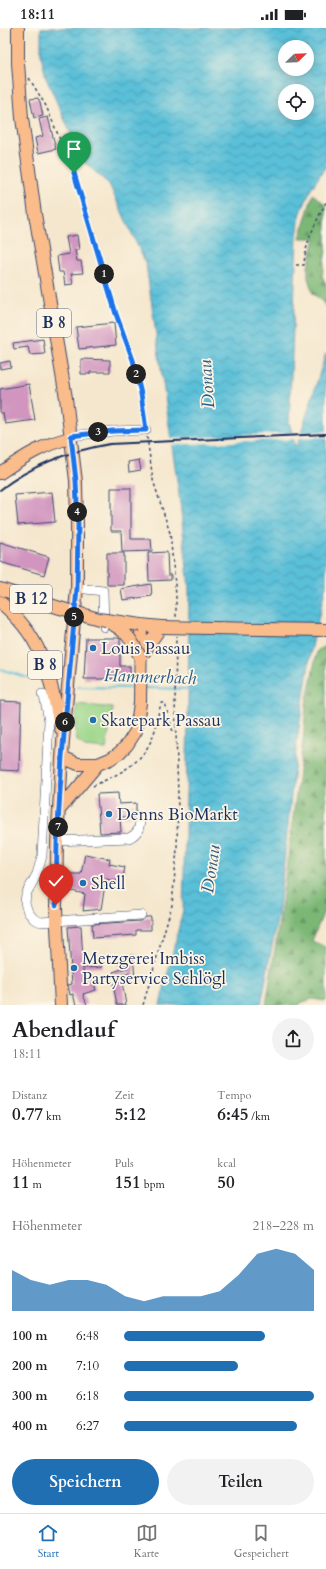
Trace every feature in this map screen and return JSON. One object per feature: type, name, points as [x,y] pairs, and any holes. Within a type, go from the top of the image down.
[{"type":"main road","name":"B 8","points":[[18,28],[18,63],[22,118],[35,214],[71,437],[76,481],[78,525],[77,588],[63,741],[57,842],[56,920],[61,1005]]},
{"type":"main road","points":[[0,473],[28,454],[50,444],[71,437]]},
{"type":"main road","name":"B 12","points":[[1,589],[102,623],[161,627]]},
{"type":"main road","name":"B 8","points":[[0,602],[20,620],[42,654],[50,676],[63,741]]},
{"type":"main road","points":[[102,623],[120,628],[132,640],[141,659]]},
{"type":"main road","points":[[62,757],[78,764],[98,764],[110,759],[127,745],[136,731],[140,703],[141,625]]},
{"type":"main road","points":[[141,659],[150,640],[161,627],[326,630]]},
{"type":"main road","points":[[60,809],[98,764]]},
{"type":"street","points":[[71,437],[113,431],[146,430]]},
{"type":"street","points":[[77,588],[103,591],[102,623]]},
{"type":"street","points":[[43,695],[49,721],[44,783],[42,856],[37,874],[26,894],[25,903],[28,912],[34,919],[41,922],[141,916]]},
{"type":"street","points":[[57,842],[129,838],[137,833],[140,828],[140,817]]},
{"type":"path","points":[[27,75],[46,106],[74,173],[116,314],[133,360],[141,394],[153,480],[170,533],[176,595],[176,625]]},
{"type":"path","points":[[296,265],[304,265],[304,254],[311,234],[326,202]]},
{"type":"path","points":[[143,1005],[172,905],[177,849],[178,795],[175,702],[176,632]]},
{"type":"path","points":[[87,788],[126,770],[142,756],[152,740],[158,723],[162,703],[165,703],[173,732],[176,733]]},
{"type":"green space","points":[[313,194],[326,205],[326,249],[322,276],[326,284],[326,307],[320,299],[313,294],[308,278],[308,267],[315,238],[300,238]]},
{"type":"green space","points":[[326,645],[326,906],[312,941],[326,947],[326,1001],[312,999],[300,1003],[300,1005],[266,1005],[281,910],[304,733],[306,704],[317,651]]},
{"type":"green space","name":"Skatepark Passau","points":[[77,704],[113,708],[106,749],[85,747],[77,741],[75,731]]},
{"type":"water","name":"Donau","points":[[41,28],[326,28],[326,166],[311,189],[300,215],[297,237],[289,422],[295,445],[297,446],[326,353],[326,585],[311,651],[297,740],[279,909],[261,1005],[160,1005],[183,910],[188,719],[189,588],[180,502],[146,264],[109,184],[83,161],[46,78],[41,54]]},
{"type":"pier","points":[[326,431],[326,437],[298,438],[300,433]]},
{"type":"pier","points":[[294,433],[295,439],[170,445],[169,439]]},
{"type":"building","points":[[38,98],[43,116],[34,118],[30,99]]},
{"type":"building","points":[[48,117],[56,149],[38,153],[35,138],[43,136],[39,119]]},
{"type":"building","points":[[77,235],[79,250],[75,250],[77,261],[81,261],[83,273],[71,274],[73,284],[65,285],[63,272],[59,272],[57,256],[69,254],[66,237]]},
{"type":"building","points":[[114,323],[116,345],[79,349],[76,327]]},
{"type":"building","points":[[43,339],[45,354],[30,355],[28,347],[14,349],[13,343]]},
{"type":"building","points":[[81,359],[110,360],[110,372],[90,372],[90,374],[81,374]]},
{"type":"building","points":[[10,361],[11,367],[0,369],[0,363]]},
{"type":"building","points":[[29,384],[35,420],[5,424],[3,413],[0,413],[0,389]]},
{"type":"building","points":[[139,460],[141,470],[129,472],[128,462]]},
{"type":"building","points":[[111,488],[131,488],[131,539],[151,539],[152,551],[122,552],[121,531],[111,531]]},
{"type":"building","points":[[52,492],[55,522],[18,525],[15,495]]},
{"type":"building","points":[[0,542],[49,557],[44,575],[0,562]]},
{"type":"building","points":[[167,552],[168,575],[171,575],[171,580],[149,581],[148,553]]},
{"type":"building","points":[[107,553],[124,553],[124,585],[107,585]]},
{"type":"building","points":[[151,584],[152,596],[123,600],[121,589]]},
{"type":"building","points":[[86,638],[120,639],[120,666],[130,666],[130,679],[84,679]]},
{"type":"building","points":[[0,701],[21,702],[19,771],[0,770]]},
{"type":"building","name":"Denns BioMarkt","points":[[118,793],[119,804],[136,803],[136,813],[134,817],[120,817],[121,832],[100,833],[97,794]]},
{"type":"building","points":[[85,854],[110,859],[109,864],[125,867],[122,882],[106,879],[101,909],[83,911],[85,894],[67,890],[67,874],[81,874]]},
{"type":"building","points":[[146,917],[151,917],[151,930],[136,930],[136,935],[93,938],[92,924],[140,921]]},
{"type":"building","points":[[81,926],[83,960],[99,959],[102,967],[83,968],[84,981],[92,978],[96,990],[83,994],[87,1005],[76,1005],[73,994],[70,995],[68,985],[72,984],[68,927]]},
{"type":"building","points":[[133,955],[135,979],[131,979],[130,973],[113,975],[113,972],[128,967],[128,965],[118,964],[117,956]]},
{"type":"building","points":[[122,982],[126,1005],[117,1005],[113,984]]},
{"type":"waterway","name":"Hammerbach","points":[[0,669],[29,678]]},
{"type":"waterway","name":"Hammerbach","points":[[77,687],[136,688]]},
{"type":"waterway","name":"Hammerbach","points":[[144,688],[190,689]]},
{"type":"railway","points":[[0,490],[25,473],[52,460],[80,450],[110,444],[326,434]]},
{"type":"place","name":"Louis Passau","points":[[93,648]]},
{"type":"place","name":"Skatepark Passau","points":[[93,720]]},
{"type":"place","name":"Denns BioMarkt","points":[[109,814]]},
{"type":"place","name":"Shell","points":[[83,883]]},
{"type":"place","name":"Metzgerei Imbiss Partyservice Schlögl","points":[[74,968]]},
{"type":"route","points":[[56,905],[57,842],[62,757],[77,588],[78,525],[76,481],[71,436],[113,431],[146,430],[141,394],[133,360],[116,314],[74,173]]}]
